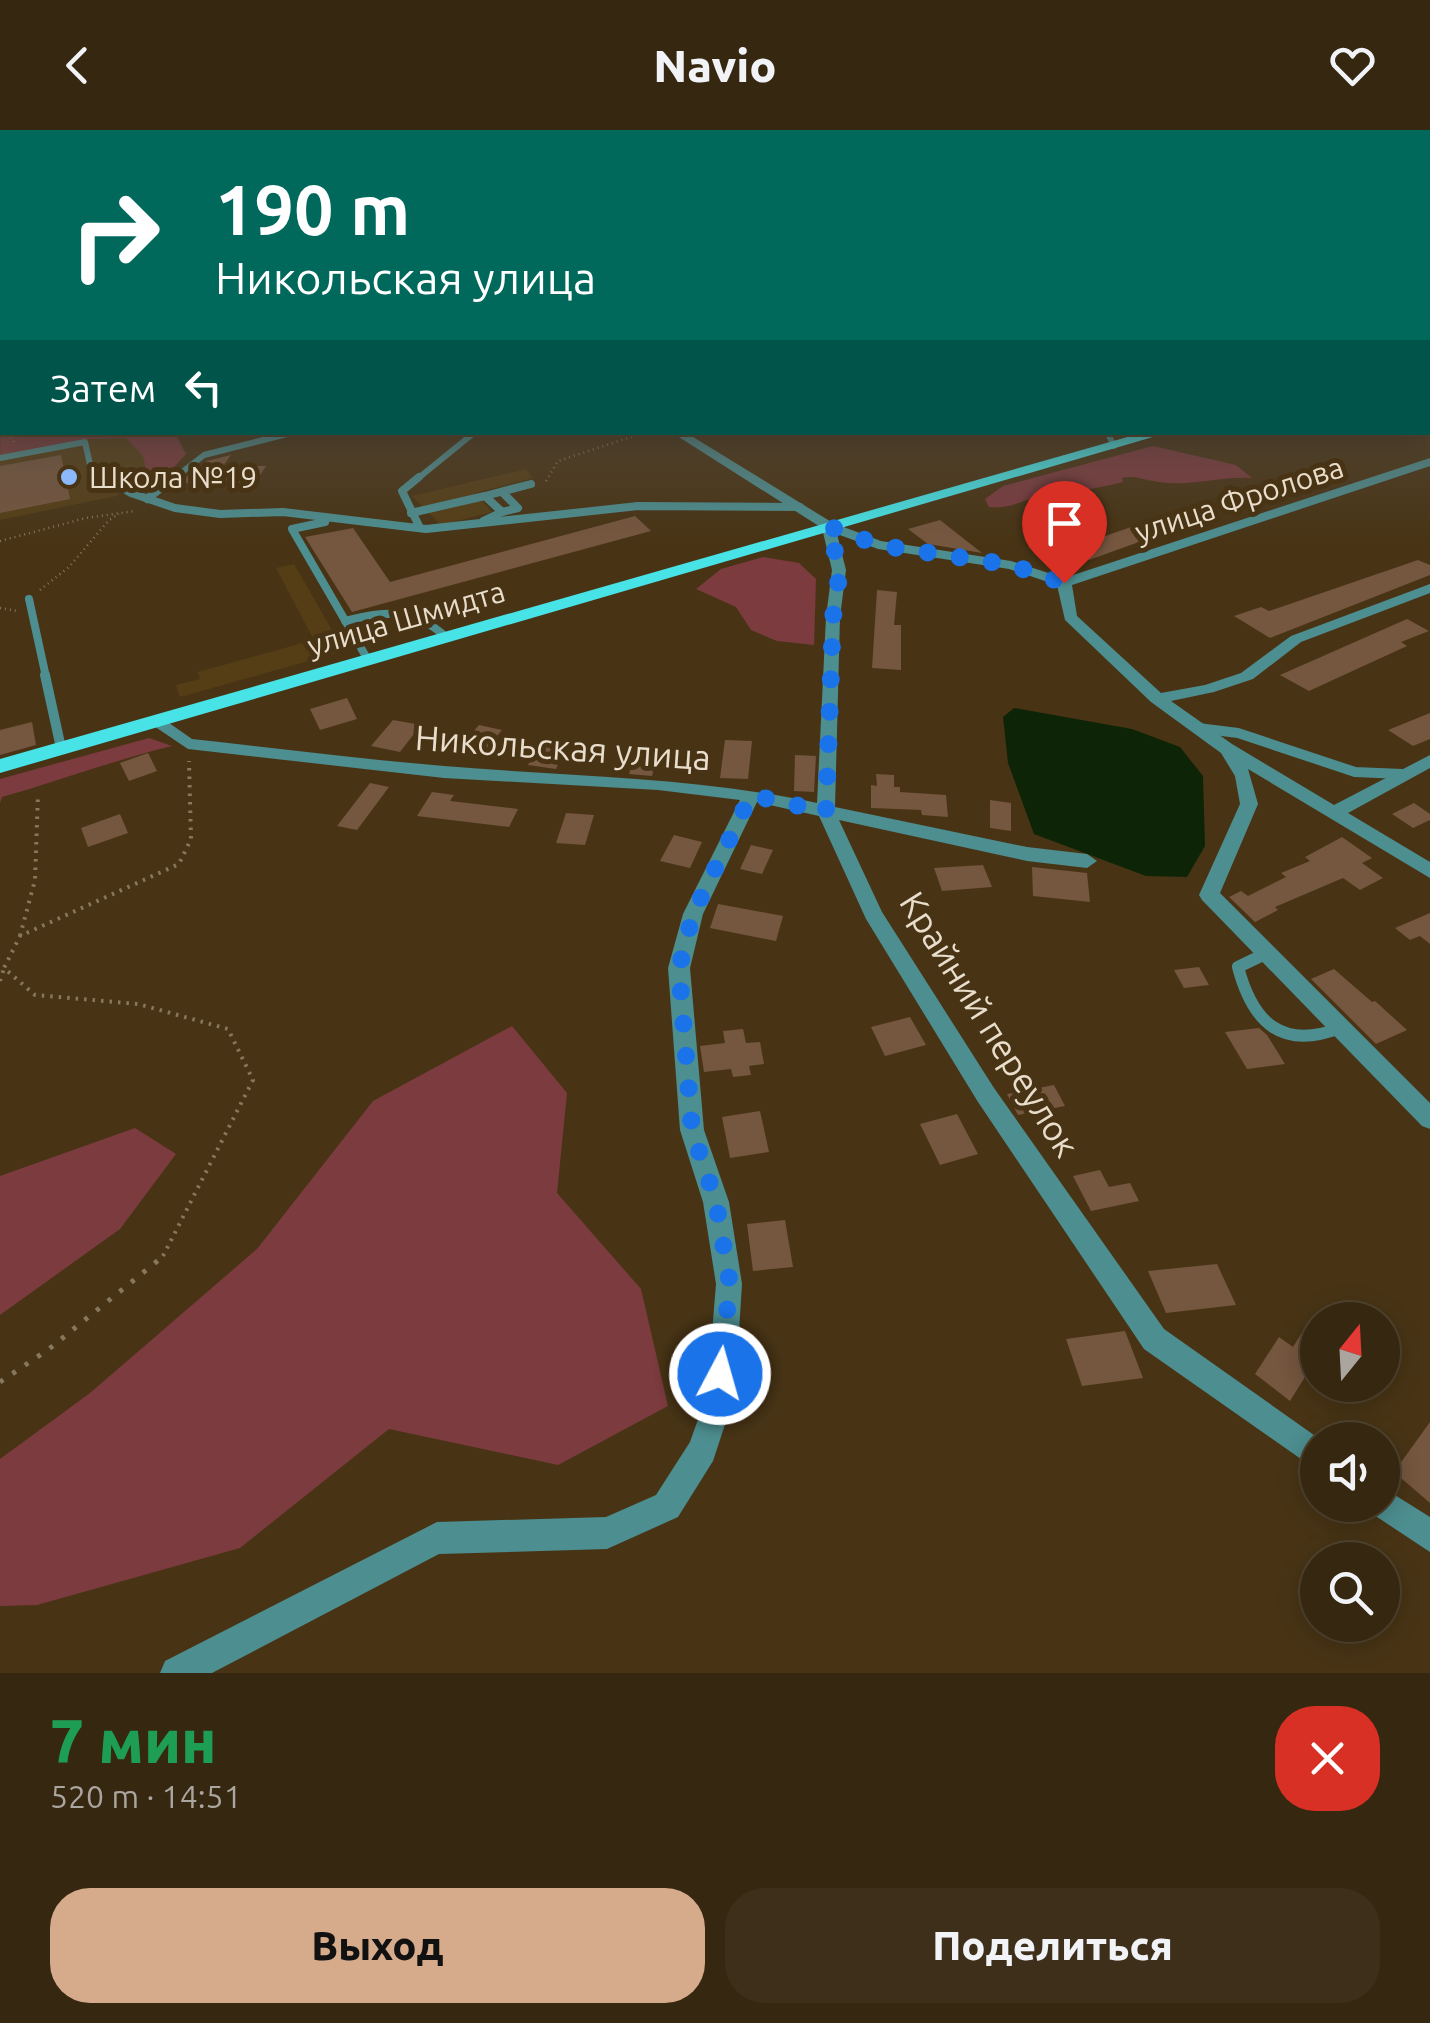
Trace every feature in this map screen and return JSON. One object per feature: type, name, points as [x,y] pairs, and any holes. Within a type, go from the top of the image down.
[{"type":"main road","name":"улица Шмидта","points":[[0,766],[828,526],[1110,439],[1140,435]]},
{"type":"street","points":[[681,435],[828,526],[878,545],[1011,565],[1064,583],[1070,617],[1157,698],[1226,748],[1430,871]]},
{"type":"street","name":"улица Фролова","points":[[1064,583],[1430,462]]},
{"type":"street","name":"Крайний переулок","points":[[828,526],[840,570],[833,617],[826,812],[873,914],[986,1095],[1154,1339],[1300,1443]]},
{"type":"street","points":[[1157,698],[1208,689],[1247,676],[1296,639],[1430,588]]},
{"type":"street","name":"Никольская улица","points":[[156,722],[188,744],[444,772],[658,784],[751,795],[1027,854],[1088,861]]},
{"type":"street","points":[[1226,748],[1244,776],[1249,804],[1223,857],[1210,895],[1430,1118]]},
{"type":"street","points":[[1336,812],[1430,761]]},
{"type":"street","points":[[177,1673],[437,1538],[606,1533],[668,1506],[702,1450],[720,1394],[730,1284],[716,1202],[692,1130],[679,968],[693,914],[751,795]]},
{"type":"street","points":[[1400,1515],[1430,1536]]},
{"type":"lane","points":[[420,528],[402,491],[471,435]]},
{"type":"lane","points":[[147,499],[204,455],[277,436]]},
{"type":"lane","points":[[0,458],[84,442],[91,469],[147,499],[175,508],[220,514],[283,512],[420,528],[472,527],[638,506],[800,507]]},
{"type":"lane","points":[[411,514],[531,484]]},
{"type":"lane","points":[[502,492],[518,508]]},
{"type":"lane","points":[[485,496],[502,512]]},
{"type":"lane","points":[[472,527],[518,508],[552,515]]},
{"type":"lane","points":[[336,519],[292,529],[368,660]]},
{"type":"lane","points":[[29,600],[61,748]]},
{"type":"lane","points":[[345,621],[396,608],[432,623],[446,638]]},
{"type":"lane","points":[[1198,728],[1234,733],[1355,772],[1402,774]]},
{"type":"lane","points":[[1267,953],[1238,967],[1242,989],[1268,1021],[1293,1038],[1315,1038],[1340,1028]]},
{"type":"path","points":[[530,511],[546,487],[546,476],[558,461],[637,435]]},
{"type":"path","points":[[29,600],[69,566],[109,520],[147,499]]},
{"type":"path","points":[[0,540],[122,513],[175,508]]},
{"type":"path","points":[[20,936],[179,864],[191,839],[188,744]]},
{"type":"path","points":[[0,980],[20,936],[35,880],[38,794]]},
{"type":"path","points":[[0,1382],[48,1350],[164,1255],[253,1080],[228,1030],[138,1004],[35,995],[4,968]]},
{"type":"shaded area","name":"Школа №19","points":[[0,435],[145,435],[160,458],[116,496],[0,520]]},
{"type":"shaded area","points":[[1,435],[176,435],[186,454],[166,476],[147,473],[143,456],[126,438],[87,439],[0,458]]},
{"type":"shaded area","points":[[1153,446],[1236,465],[1252,478],[1166,483],[1127,477],[1122,478],[1123,482],[1036,497],[1005,507],[989,507],[985,499],[1003,486]]},
{"type":"shaded area","points":[[526,469],[533,478],[475,493],[492,512],[441,525],[412,496]]},
{"type":"shaded area","points":[[763,557],[799,563],[816,579],[814,645],[777,641],[751,630],[736,607],[696,589],[721,569]]},
{"type":"shaded area","points":[[294,564],[344,651],[180,697],[176,685],[200,679],[198,672],[314,640],[276,568]]},
{"type":"shaded area","points":[[1014,708],[1132,729],[1180,747],[1203,776],[1205,846],[1187,877],[1146,876],[1034,834],[1008,763],[1003,717]]},
{"type":"shaded area","points":[[149,738],[172,746],[2,797],[0,803],[0,779]]},
{"type":"shaded area","points":[[512,1026],[567,1093],[557,1193],[641,1289],[668,1406],[558,1465],[389,1429],[240,1548],[37,1605],[0,1606],[0,1459],[90,1393],[257,1249],[373,1101]]},
{"type":"shaded area","points":[[135,1128],[176,1154],[120,1229],[0,1315],[0,1176]]},
{"type":"building","points":[[61,455],[70,499],[0,513],[0,466]]},
{"type":"building","points":[[231,455],[223,466],[266,466],[254,484],[179,483],[207,461]]},
{"type":"building","points":[[635,516],[651,531],[352,612],[305,537],[353,528],[390,582]]},
{"type":"building","points":[[940,520],[982,553],[928,544],[908,529]]},
{"type":"building","points":[[1131,527],[1150,538],[1089,560],[1071,548]]},
{"type":"building","points":[[1418,560],[1430,565],[1430,575],[1270,638],[1234,616],[1261,607],[1269,611]]},
{"type":"building","points":[[877,590],[897,592],[894,625],[901,625],[901,670],[872,668]]},
{"type":"building","points":[[1407,619],[1429,631],[1401,642],[1407,646],[1309,691],[1280,675]]},
{"type":"building","points":[[347,698],[357,719],[320,730],[310,709]]},
{"type":"building","points":[[1430,713],[1430,739],[1413,746],[1388,730]]},
{"type":"building","points":[[393,720],[421,725],[400,752],[371,746]]},
{"type":"building","points":[[32,722],[36,745],[0,755],[0,730]]},
{"type":"building","points":[[479,725],[502,730],[483,753],[460,747]]},
{"type":"building","points":[[541,739],[568,742],[556,769],[528,765]]},
{"type":"building","points":[[725,740],[752,741],[748,779],[720,778]]},
{"type":"building","points":[[638,746],[660,748],[652,776],[629,774]]},
{"type":"building","points":[[148,753],[157,771],[129,781],[120,763]]},
{"type":"building","points":[[795,755],[816,756],[814,792],[794,791]]},
{"type":"building","points":[[876,774],[894,775],[894,787],[900,787],[900,792],[946,795],[948,817],[922,815],[921,810],[871,808],[871,785],[877,786]]},
{"type":"building","points":[[370,783],[389,787],[357,830],[337,826]]},
{"type":"building","points":[[432,792],[454,795],[450,801],[518,809],[509,827],[417,816]]},
{"type":"building","points":[[990,800],[1011,803],[1011,831],[990,828]]},
{"type":"building","points":[[1414,803],[1430,814],[1430,820],[1413,828],[1392,814]]},
{"type":"building","points":[[566,813],[594,815],[585,845],[556,843]]},
{"type":"building","points":[[120,814],[128,833],[88,847],[81,828]]},
{"type":"building","points":[[674,835],[702,842],[690,868],[660,861]]},
{"type":"building","points":[[1342,837],[1372,858],[1362,863],[1383,878],[1360,890],[1343,878],[1275,907],[1278,910],[1255,922],[1229,897],[1241,891],[1248,896],[1286,877],[1281,873],[1310,861],[1305,857]]},
{"type":"building","points":[[751,845],[773,850],[762,874],[740,869]]},
{"type":"building","points":[[983,865],[992,887],[942,891],[934,868]]},
{"type":"building","points":[[1032,867],[1087,873],[1090,902],[1033,896]]},
{"type":"building","points":[[718,904],[783,916],[776,941],[710,928]]},
{"type":"building","points":[[1430,913],[1430,944],[1420,936],[1410,940],[1395,928]]},
{"type":"building","points":[[1199,967],[1209,985],[1184,988],[1174,970]]},
{"type":"building","points":[[1334,969],[1407,1030],[1376,1044],[1311,979]]},
{"type":"building","points":[[910,1017],[926,1045],[885,1056],[871,1027]]},
{"type":"building","points":[[1259,1028],[1285,1064],[1247,1069],[1225,1032]]},
{"type":"building","points":[[743,1029],[746,1043],[760,1042],[764,1064],[749,1066],[751,1075],[733,1077],[731,1069],[704,1072],[700,1046],[725,1043],[723,1031]]},
{"type":"building","points":[[1054,1085],[1065,1106],[1018,1115],[1007,1094]]},
{"type":"building","points":[[760,1111],[769,1152],[730,1158],[722,1117]]},
{"type":"building","points":[[957,1114],[978,1154],[940,1165],[920,1124]]},
{"type":"building","points":[[1100,1170],[1109,1187],[1130,1183],[1139,1201],[1091,1211],[1073,1176]]},
{"type":"building","points":[[785,1220],[793,1267],[753,1271],[747,1224]]},
{"type":"building","points":[[1217,1264],[1236,1305],[1166,1313],[1148,1271]]},
{"type":"building","points":[[1125,1331],[1143,1378],[1082,1386],[1066,1339]]},
{"type":"building","points":[[1300,1336],[1300,1385],[1290,1401],[1255,1374],[1279,1337],[1293,1347]]},
{"type":"building","points":[[1430,1422],[1430,1503],[1400,1477],[1400,1464]]},
{"type":"place","name":"Школа №19","points":[[69,477]]},
{"type":"route","points":[[720,1374],[730,1284],[716,1202],[692,1130],[679,968],[693,914],[751,795],[826,812],[833,617],[840,570],[828,526],[878,545],[1011,565],[1064,583]]}]
